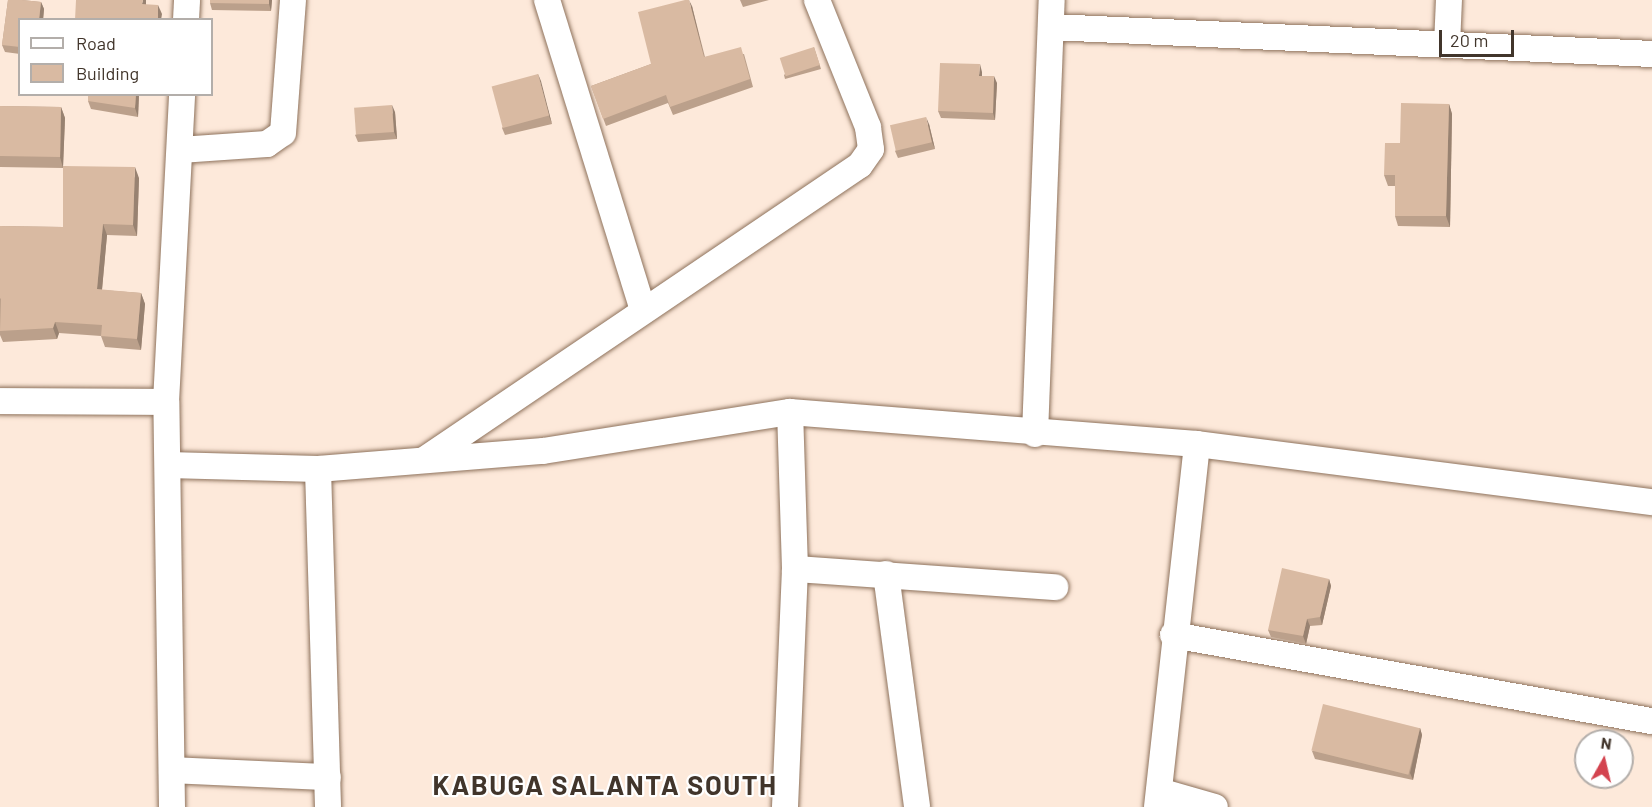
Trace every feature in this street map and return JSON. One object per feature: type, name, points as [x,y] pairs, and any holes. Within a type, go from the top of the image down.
[{"type":"street","points":[[186,18],[187,0]]},
{"type":"street","points":[[180,150],[267,144],[283,133],[294,0]]},
{"type":"street","points":[[547,0],[642,310]]},
{"type":"street","points":[[423,461],[642,310],[860,165],[871,149],[868,127],[817,0]]},
{"type":"street","points":[[1035,434],[1052,0]]},
{"type":"street","points":[[1447,45],[1449,0]]},
{"type":"street","points":[[1051,27],[1652,54]]},
{"type":"street","points":[[172,807],[166,402],[182,96]]},
{"type":"street","points":[[0,401],[166,402]]},
{"type":"street","points":[[786,807],[795,569],[790,412]]},
{"type":"street","points":[[168,465],[318,469],[543,451],[790,412],[1035,434],[1197,444],[1652,502]]},
{"type":"street","points":[[1197,444],[1173,634],[1158,799],[1215,807]]},
{"type":"street","points":[[318,469],[327,807]]},
{"type":"street","points":[[795,569],[1055,587]]},
{"type":"street","points":[[886,574],[917,807]]},
{"type":"street","points":[[1173,634],[1652,721]]},
{"type":"street","points":[[171,770],[328,777]]},
{"type":"building","points":[[8,0],[41,2],[39,18],[18,18],[18,47],[2,45]]},
{"type":"building","points":[[76,0],[143,0],[142,4],[158,5],[158,18],[75,18]]},
{"type":"building","points":[[210,0],[269,0],[269,4],[210,3]]},
{"type":"building","points":[[689,0],[704,57],[741,47],[750,79],[670,107],[666,95],[603,119],[591,86],[651,64],[638,12]]},
{"type":"building","points":[[814,47],[820,65],[786,76],[780,58]]},
{"type":"building","points":[[940,63],[980,64],[979,76],[994,76],[993,113],[938,111]]},
{"type":"building","points":[[538,74],[549,116],[503,128],[492,86]]},
{"type":"building","points":[[88,96],[136,96],[135,108],[88,101]]},
{"type":"building","points":[[1401,103],[1449,104],[1446,216],[1395,216],[1395,175],[1384,175],[1385,143],[1400,143]]},
{"type":"building","points":[[392,105],[394,132],[356,135],[354,108]]},
{"type":"building","points":[[0,106],[61,107],[60,157],[0,156]]},
{"type":"building","points":[[926,117],[932,142],[896,151],[890,125]]},
{"type":"building","points":[[63,166],[135,167],[133,225],[103,224],[97,289],[141,293],[137,339],[101,336],[102,325],[55,322],[53,328],[0,331],[0,226],[63,227]]},
{"type":"building","points":[[1282,568],[1329,579],[1320,617],[1307,619],[1303,636],[1268,630]]},
{"type":"building","points":[[1323,704],[1420,728],[1408,775],[1311,751]]},
{"type":"district","name":"KABUGA SALANTA SOUTH","points":[[605,785]]}]
